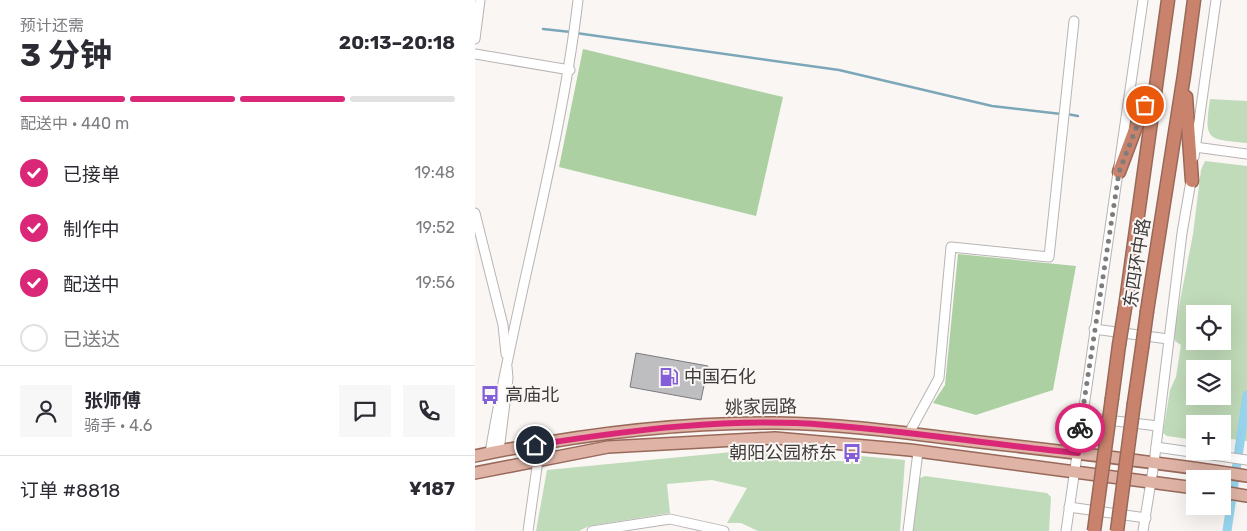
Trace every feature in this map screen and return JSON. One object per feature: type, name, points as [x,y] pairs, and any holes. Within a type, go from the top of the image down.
[{"type":"highway","name":"东四环中路","points":[[1094,531],[1168,0]]},
{"type":"highway","name":"东四环中路","points":[[1117,531],[1147,311],[1194,0]]},
{"type":"highway","points":[[1119,172],[1158,71]]},
{"type":"highway","points":[[1184,75],[1192,181]]},
{"type":"main road","name":"姚家园路","points":[[475,456],[627,430],[710,425],[824,424],[1078,453],[1247,476]]},
{"type":"main road","name":"姚家园路","points":[[475,472],[608,447],[775,438],[918,452],[1186,487]]},
{"type":"main road","points":[[1231,493],[1247,496]]},
{"type":"street","points":[[475,39],[480,0]]},
{"type":"street","points":[[507,358],[517,322],[570,70],[578,0]]},
{"type":"street","name":"东四环中路","points":[[1066,531],[1078,453],[1081,417],[1119,172],[1143,0]]},
{"type":"street","points":[[1143,531],[1154,463],[1168,339],[1182,233],[1192,181],[1215,0]]},
{"type":"street","points":[[909,434],[939,378],[951,247],[1049,257],[1074,21]]},
{"type":"street","points":[[475,54],[570,70]]},
{"type":"street","points":[[1195,148],[1247,154]]},
{"type":"street","points":[[475,213],[503,325],[507,358],[508,378],[494,452]]},
{"type":"street","points":[[1094,328],[1168,339]]},
{"type":"street","points":[[1081,417],[1158,426]]},
{"type":"street","points":[[1156,447],[1247,460]]},
{"type":"street","points":[[908,531],[918,452]]},
{"type":"street","points":[[528,531],[538,460]]},
{"type":"street","points":[[1069,508],[1146,518]]},
{"type":"street","points":[[592,531],[670,519],[725,531]]},
{"type":"green space","points":[[583,49],[783,97],[756,216],[559,167]]},
{"type":"green space","points":[[1210,99],[1247,101],[1247,143],[1224,140],[1211,135],[1208,123]]},
{"type":"green space","points":[[1205,161],[1247,166],[1247,441],[1231,439],[1231,415],[1186,415],[1186,439],[1167,436],[1163,433],[1170,390],[1176,377],[1181,345],[1175,341],[1174,332],[1193,234],[1201,170]]},
{"type":"green space","points":[[958,254],[1076,266],[1053,390],[976,415],[933,403],[945,385]]},
{"type":"green space","points":[[732,452],[802,452],[808,459],[854,462],[861,456],[905,460],[900,531],[758,531],[741,523],[727,523],[747,488],[712,480],[667,484],[670,513],[589,526],[579,531],[536,531],[547,470]]},
{"type":"green space","points":[[925,476],[1047,493],[1051,497],[1049,531],[912,531],[918,479]]},
{"type":"building","name":"中国石化","points":[[636,353],[708,366],[701,400],[630,387]]},
{"type":"waterway","points":[[543,29],[571,32]]},
{"type":"waterway","points":[[576,33],[839,70],[992,106],[1061,114]]},
{"type":"waterway","points":[[1067,114],[1078,116]]},
{"type":"waterway","points":[[1227,531],[1247,395]]},
{"type":"way so far","points":[[1080,428],[1119,172],[1145,105]]},
{"type":"place","name":"中国石化","points":[[669,377]]},
{"type":"place","name":"高庙北","points":[[490,395]]},
{"type":"place","name":"朝阳公园桥东","points":[[852,453]]},
{"type":"route","points":[[535,445],[627,430],[776,423],[824,424],[1078,453],[1080,428]]}]
